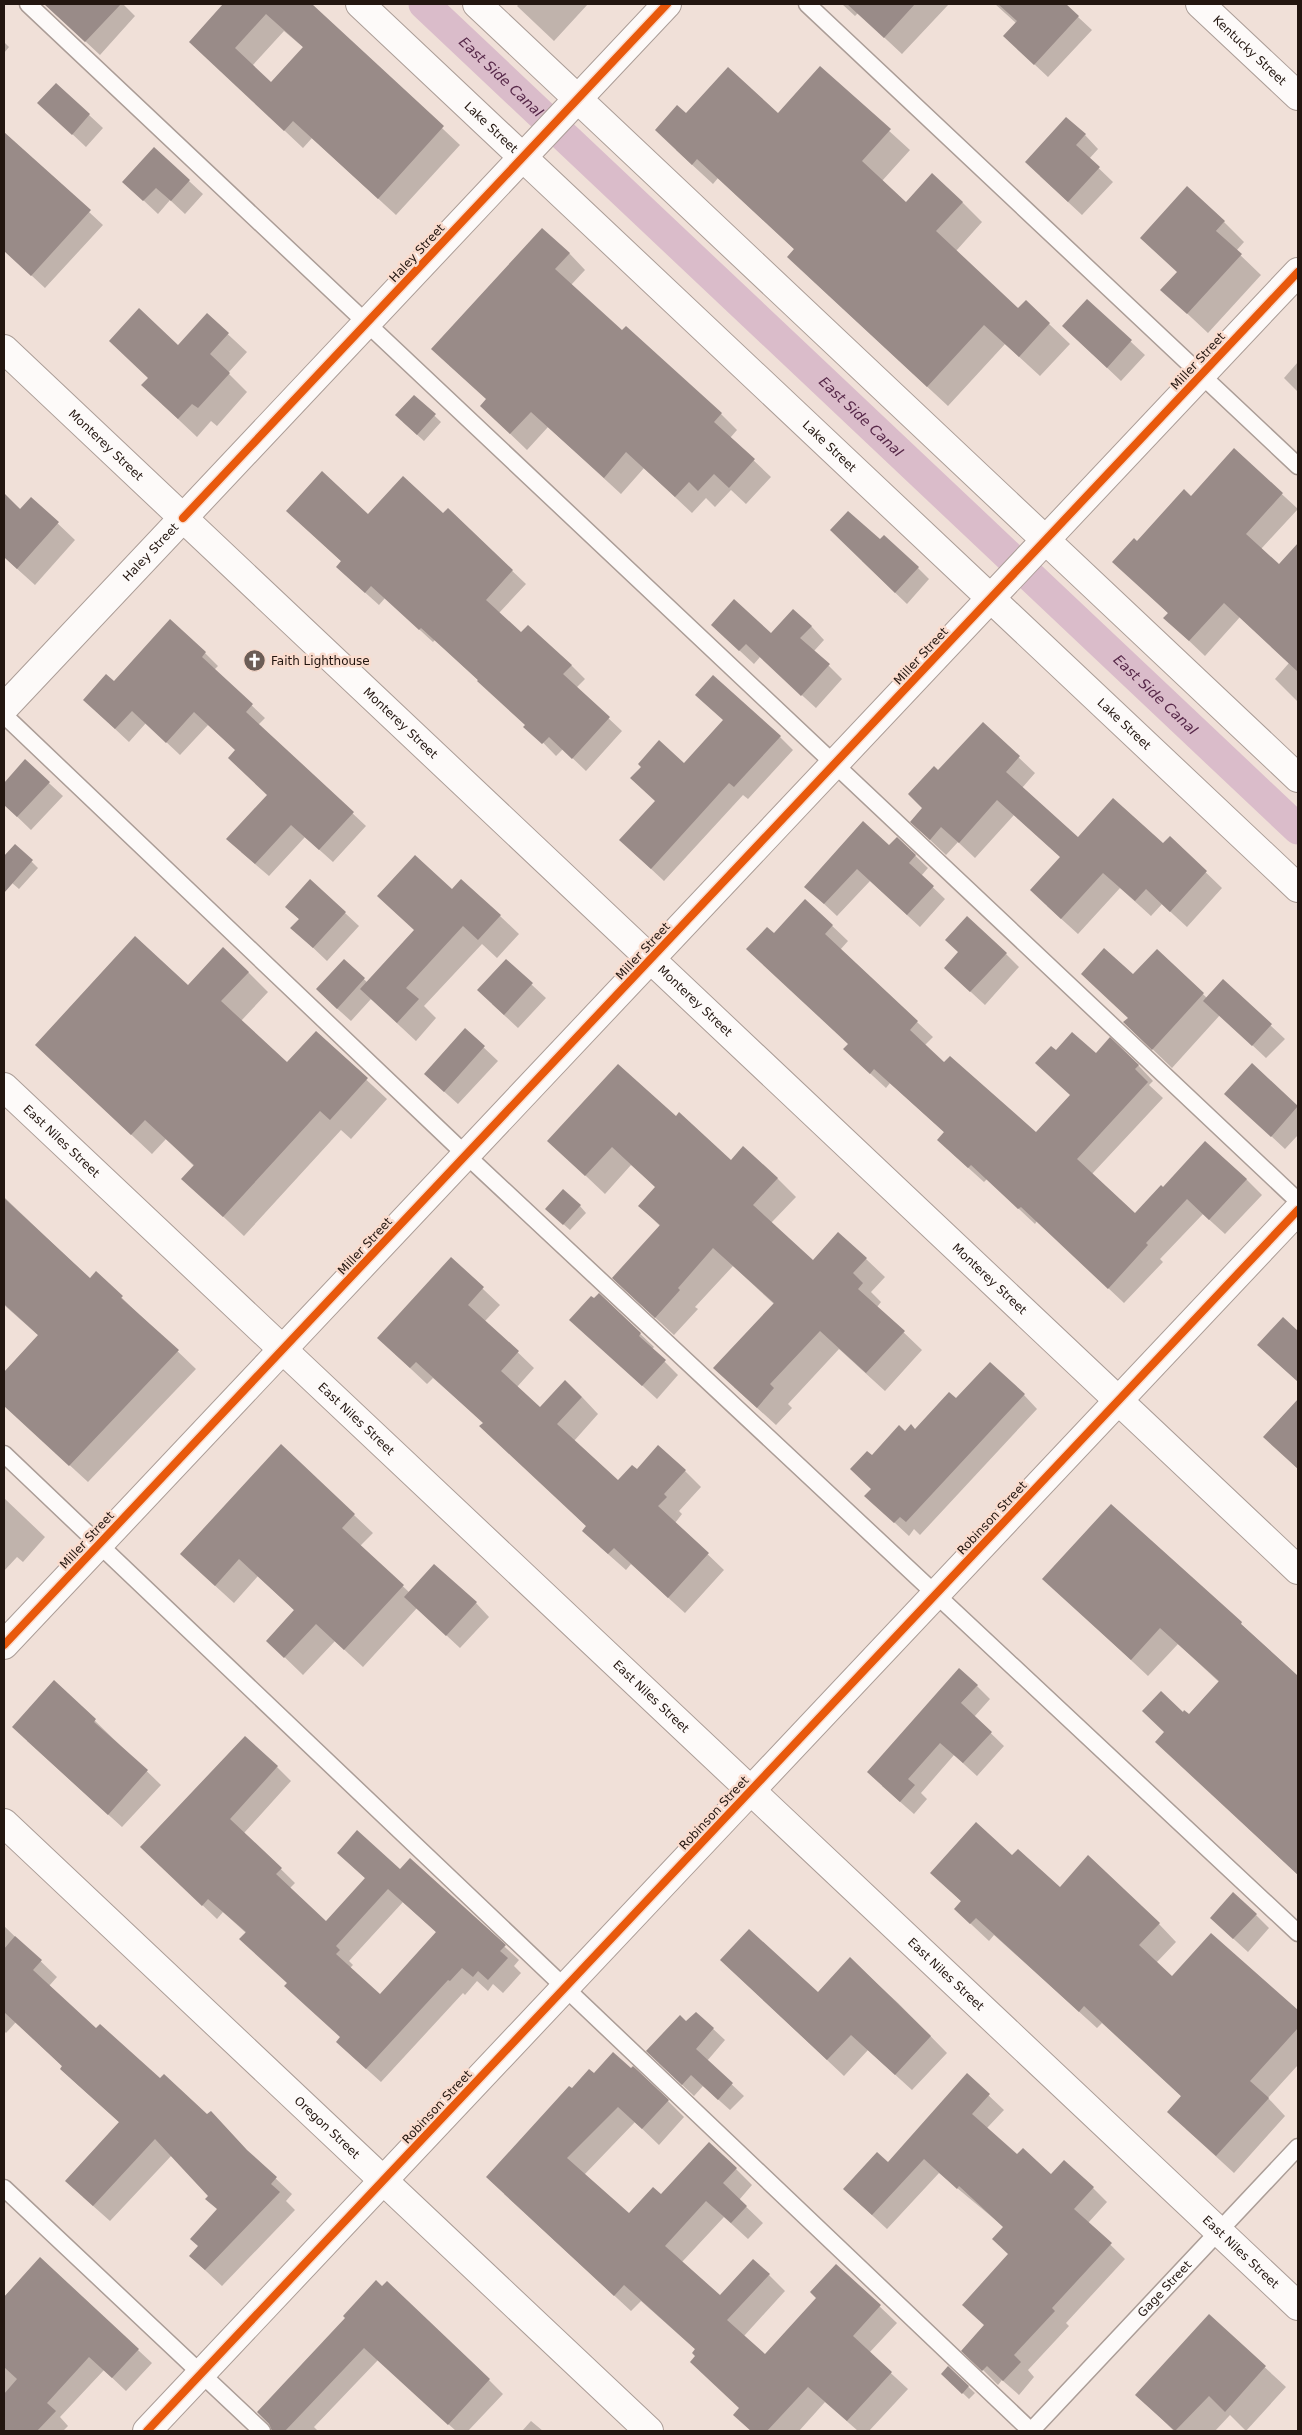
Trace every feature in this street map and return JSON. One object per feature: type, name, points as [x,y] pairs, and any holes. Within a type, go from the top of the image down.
[{"type":"street","name":"Lake Street","points":[[360,4],[1298,888]]},
{"type":"street","points":[[477,4],[1298,778]]},
{"type":"street","name":"Haley Street","points":[[4,708],[668,4]]},
{"type":"street","name":"Kentucky Street","points":[[1200,4],[1298,96]]},
{"type":"street","name":"Miller Street","points":[[4,1645],[1298,272]]},
{"type":"street","name":"Monterey Street","points":[[4,349],[1298,1570]]},
{"type":"street","name":"East Niles Street","points":[[4,1087],[1298,2306]]},
{"type":"street","name":"Robinson Street","points":[[147,2431],[1298,1210]]},
{"type":"street","name":"Oregon Street","points":[[4,1823],[649,2431]]},
{"type":"lane","points":[[28,4],[1298,1201]]},
{"type":"lane","points":[[807,4],[1298,466]]},
{"type":"lane","points":[[4,715],[466,1155],[1298,1933]]},
{"type":"lane","points":[[4,1454],[100,1543],[564,1989],[1031,2431]]},
{"type":"lane","name":"Gage Street","points":[[1031,2431],[1298,2147]]},
{"type":"lane","points":[[4,2188],[262,2431]]},
{"type":"building","points":[[44,4],[121,4],[85,42]]},
{"type":"building","points":[[223,4],[312,4],[444,126],[378,199],[293,121],[284,131],[189,42]],"holes":[[[266,14],[303,47],[271,82],[235,48]]]},
{"type":"building","points":[[847,4],[915,4],[884,38]]},
{"type":"building","points":[[998,4],[1066,4],[1079,16],[1034,65],[1003,36],[1017,21]]},
{"type":"building","points":[[820,66],[891,129],[862,161],[906,202],[932,173],[963,202],[936,231],[1018,308],[1026,300],[1050,323],[1019,357],[984,325],[927,387],[787,257],[794,249],[697,159],[692,165],[655,130],[677,105],[686,113],[728,67],[778,113]]},
{"type":"building","points":[[56,83],[90,114],[72,135],[37,103]]},
{"type":"building","points":[[1066,117],[1086,134],[1076,145],[1100,167],[1068,202],[1025,162]]},
{"type":"building","points":[[4,132],[91,210],[31,276],[4,251]]},
{"type":"building","points":[[154,147],[190,180],[171,201],[156,188],[143,201],[122,182]]},
{"type":"building","points":[[1187,186],[1225,221],[1216,231],[1242,254],[1187,314],[1160,290],[1177,272],[1140,238]]},
{"type":"building","points":[[542,228],[570,253],[555,269],[622,330],[626,326],[722,413],[714,422],[755,459],[729,488],[714,474],[698,491],[689,482],[675,497],[626,452],[604,478],[531,412],[510,434],[480,406],[486,399],[431,349]]},
{"type":"building","points":[[1087,299],[1132,340],[1107,368],[1062,326]]},
{"type":"building","points":[[139,308],[178,345],[207,313],[229,333],[210,354],[230,373],[198,408],[192,404],[178,419],[141,385],[148,378],[109,341]]},
{"type":"building","points":[[414,395],[436,414],[417,435],[395,415]]},
{"type":"building","points":[[1234,448],[1283,493],[1246,534],[1279,564],[1298,543],[1298,672],[1224,603],[1189,641],[1163,618],[1168,613],[1112,562],[1134,538],[1137,541],[1184,489],[1191,496]]},
{"type":"building","points":[[322,471],[368,514],[403,476],[443,513],[448,508],[513,570],[486,600],[521,632],[528,625],[572,665],[563,674],[610,717],[572,759],[549,737],[542,744],[478,680],[371,586],[365,593],[336,567],[341,561],[286,511]]},
{"type":"building","points":[[4,493],[20,509],[31,497],[59,522],[17,569],[4,557]]},
{"type":"building","points":[[848,511],[880,539],[884,535],[919,567],[895,593],[830,530]]},
{"type":"building","points":[[734,599],[771,633],[793,609],[812,626],[800,638],[830,664],[801,696],[746,644],[739,651],[711,625]]},
{"type":"building","points":[[170,619],[206,652],[202,657],[253,704],[246,712],[354,812],[319,850],[291,825],[255,864],[226,839],[267,795],[228,758],[235,750],[194,712],[166,743],[132,711],[115,729],[83,700],[106,674],[114,681]]},
{"type":"building","points":[[713,675],[781,736],[734,787],[729,783],[651,869],[619,840],[655,801],[630,778],[641,767],[638,764],[659,740],[684,763],[723,720],[695,695]]},
{"type":"building","points":[[983,722],[1020,756],[1006,772],[1078,837],[1113,798],[1163,843],[1170,836],[1207,871],[1170,912],[1146,889],[1135,901],[1103,873],[1061,919],[1030,890],[1060,857],[997,800],[959,843],[941,827],[930,840],[910,822],[922,808],[908,794],[934,766],[938,770]]},
{"type":"building","points":[[25,759],[50,782],[17,817],[4,805],[4,783]]},
{"type":"building","points":[[863,821],[889,845],[897,837],[916,855],[909,863],[934,886],[907,915],[857,869],[824,904],[804,887]]},
{"type":"building","points":[[15,844],[33,860],[4,893],[4,856]]},
{"type":"building","points":[[415,855],[452,889],[461,879],[501,915],[478,940],[463,926],[406,988],[419,999],[397,1023],[360,989],[414,930],[377,896]]},
{"type":"building","points":[[310,879],[346,912],[313,948],[290,928],[299,919],[285,907]]},
{"type":"building","points":[[805,899],[833,925],[825,934],[918,1021],[910,1030],[944,1062],[950,1056],[1036,1132],[1070,1095],[1035,1063],[1051,1046],[1056,1050],[1072,1032],[1096,1053],[1110,1037],[1139,1065],[1135,1069],[1148,1082],[1077,1159],[1135,1213],[1161,1185],[1163,1187],[1205,1141],[1247,1179],[1209,1220],[1187,1199],[1146,1243],[1148,1245],[1108,1289],[1021,1207],[1018,1209],[971,1165],[968,1168],[937,1140],[944,1132],[874,1069],[870,1074],[843,1049],[848,1044],[746,949],[767,927],[774,933]]},
{"type":"building","points":[[967,916],[1007,953],[970,992],[944,968],[958,952],[945,940]]},
{"type":"building","points":[[135,936],[188,985],[223,947],[249,972],[221,1001],[287,1062],[316,1031],[368,1078],[330,1120],[320,1111],[223,1217],[181,1179],[194,1165],[145,1120],[131,1135],[35,1045]]},
{"type":"building","points":[[1104,948],[1133,974],[1157,949],[1204,993],[1152,1050],[1123,1022],[1128,1018],[1081,974]]},
{"type":"building","points":[[344,959],[365,978],[337,1009],[316,989]]},
{"type":"building","points":[[506,959],[533,983],[504,1015],[477,990]]},
{"type":"building","points":[[1223,979],[1272,1024],[1252,1046],[1203,1001]]},
{"type":"building","points":[[465,1028],[485,1046],[444,1092],[424,1074]]},
{"type":"building","points":[[1252,1063],[1298,1106],[1271,1137],[1224,1094]]},
{"type":"building","points":[[618,1064],[676,1116],[679,1112],[731,1160],[743,1146],[778,1178],[753,1205],[813,1260],[838,1232],[867,1258],[853,1273],[863,1283],[858,1289],[905,1331],[866,1373],[820,1331],[770,1384],[774,1388],[757,1408],[713,1368],[774,1303],[713,1248],[655,1318],[612,1278],[660,1225],[638,1206],[655,1187],[612,1147],[585,1176],[547,1141]]},
{"type":"building","points":[[563,1189],[581,1205],[563,1225],[545,1209]]},
{"type":"building","points":[[4,1198],[90,1278],[96,1271],[123,1296],[121,1298],[179,1350],[69,1466],[4,1406],[4,1372],[38,1335],[4,1304]]},
{"type":"building","points":[[451,1257],[484,1287],[468,1305],[519,1351],[501,1371],[540,1407],[565,1380],[582,1397],[557,1424],[618,1480],[632,1465],[637,1469],[658,1445],[686,1470],[664,1494],[667,1497],[658,1506],[709,1553],[668,1598],[614,1548],[608,1554],[582,1531],[586,1526],[479,1426],[483,1423],[416,1362],[410,1368],[377,1338]]},
{"type":"building","points":[[599,1293],[641,1333],[639,1336],[666,1360],[642,1386],[569,1320],[591,1296],[594,1298]]},
{"type":"building","points":[[1283,1317],[1298,1331],[1298,1382],[1257,1345]]},
{"type":"building","points":[[990,1362],[1025,1394],[906,1522],[900,1517],[894,1523],[864,1496],[871,1489],[850,1469],[867,1451],[872,1455],[899,1425],[905,1431],[911,1424],[915,1429],[949,1392],[956,1398]]},
{"type":"building","points":[[1298,1399],[1298,1469],[1263,1437]]},
{"type":"building","points":[[281,1444],[355,1514],[342,1528],[404,1585],[344,1650],[316,1624],[284,1658],[266,1641],[294,1610],[239,1559],[215,1586],[180,1554]]},
{"type":"building","points":[[1111,1504],[1242,1622],[1241,1624],[1298,1676],[1298,1875],[1155,1742],[1164,1732],[1142,1711],[1161,1691],[1183,1712],[1184,1710],[1189,1714],[1219,1681],[1160,1628],[1131,1660],[1042,1579]]},
{"type":"building","points":[[434,1564],[477,1602],[446,1636],[404,1597]]},
{"type":"building","points":[[959,1668],[978,1685],[961,1703],[992,1732],[963,1763],[940,1743],[908,1779],[915,1785],[900,1802],[867,1772]]},
{"type":"building","points":[[54,1680],[96,1719],[94,1722],[148,1770],[108,1815],[12,1727]]},
{"type":"building","points":[[245,1736],[278,1766],[230,1819],[282,1868],[276,1874],[326,1921],[365,1878],[337,1853],[357,1830],[400,1869],[410,1858],[506,1945],[500,1951],[508,1958],[488,1980],[478,1971],[473,1977],[462,1968],[450,1981],[448,1980],[366,2069],[336,2042],[340,2037],[284,1986],[287,1983],[239,1939],[246,1932],[208,1899],[202,1906],[140,1847]],"holes":[[[388,1889],[436,1932],[380,1994],[336,1954],[340,1950],[336,1946]]]},
{"type":"building","points":[[976,1822],[1012,1855],[1018,1849],[1060,1887],[1088,1855],[1160,1923],[1139,1945],[1172,1976],[1211,1933],[1298,2010],[1298,2028],[1250,2081],[1269,2098],[1216,2156],[1167,2112],[1181,2096],[1084,2006],[1079,2012],[976,1918],[970,1924],[954,1909],[961,1901],[930,1873]]},
{"type":"building","points":[[1233,1892],[1257,1914],[1233,1939],[1210,1918]]},
{"type":"building","points":[[749,1929],[818,1992],[850,1957],[931,2036],[895,2075],[851,2035],[827,2060],[720,1960]]},
{"type":"building","points":[[15,1936],[42,1960],[33,1970],[96,2028],[100,2024],[160,2078],[164,2074],[207,2114],[211,2111],[247,2150],[277,2177],[271,2184],[280,2192],[205,2270],[189,2256],[198,2246],[190,2239],[217,2209],[205,2199],[208,2196],[155,2139],[93,2206],[65,2181],[119,2122],[60,2069],[62,2066],[4,2012],[4,1949]]},
{"type":"building","points":[[696,2012],[714,2028],[696,2049],[733,2083],[718,2100],[691,2075],[682,2085],[646,2051],[680,2015],[686,2021]]},
{"type":"building","points":[[613,2052],[631,2068],[633,2066],[669,2100],[642,2129],[618,2107],[567,2158],[629,2213],[653,2187],[661,2194],[709,2142],[737,2168],[723,2183],[747,2206],[731,2223],[706,2201],[665,2246],[720,2295],[753,2259],[770,2274],[727,2320],[765,2354],[816,2298],[810,2292],[836,2264],[881,2305],[853,2336],[892,2372],[847,2421],[808,2387],[767,2431],[751,2431],[733,2415],[739,2408],[690,2362],[695,2356],[692,2353],[695,2349],[624,2285],[614,2296],[486,2177],[569,2086],[572,2088],[589,2069],[594,2073]]},
{"type":"building","points":[[967,2073],[990,2094],[972,2114],[1017,2154],[1023,2148],[1051,2174],[1064,2160],[1094,2187],[1074,2209],[1112,2243],[1052,2308],[1055,2311],[1014,2355],[1021,2362],[1003,2381],[987,2366],[982,2371],[961,2351],[984,2325],[962,2305],[1008,2254],[992,2239],[1003,2227],[959,2186],[957,2189],[924,2159],[872,2215],[843,2189],[877,2152],[888,2162]]},
{"type":"building","points":[[40,2257],[139,2349],[112,2378],[89,2357],[47,2403],[56,2411],[37,2431],[4,2431],[4,2394],[17,2379],[4,2367],[4,2297]]},
{"type":"building","points":[[376,2280],[382,2286],[387,2281],[490,2379],[448,2425],[364,2348],[285,2431],[272,2431],[269,2424],[257,2412],[345,2318],[343,2316]]},
{"type":"building","points":[[1209,2314],[1266,2366],[1225,2412],[1209,2396],[1175,2431],[1135,2395]]},
{"type":"building","points":[[948,2366],[969,2386],[962,2394],[941,2374]]},
{"type":"waterway","name":"East Side Canal","points":[[424,4],[1298,829]]},
{"type":"cycle path","points":[[183,518],[667,4]]},
{"type":"cycle path","points":[[4,1645],[1298,272]]},
{"type":"cycle path","points":[[147,2431],[1298,1210]]},
{"type":"place","name":"Faith Lighthouse","points":[[255,661]]}]
